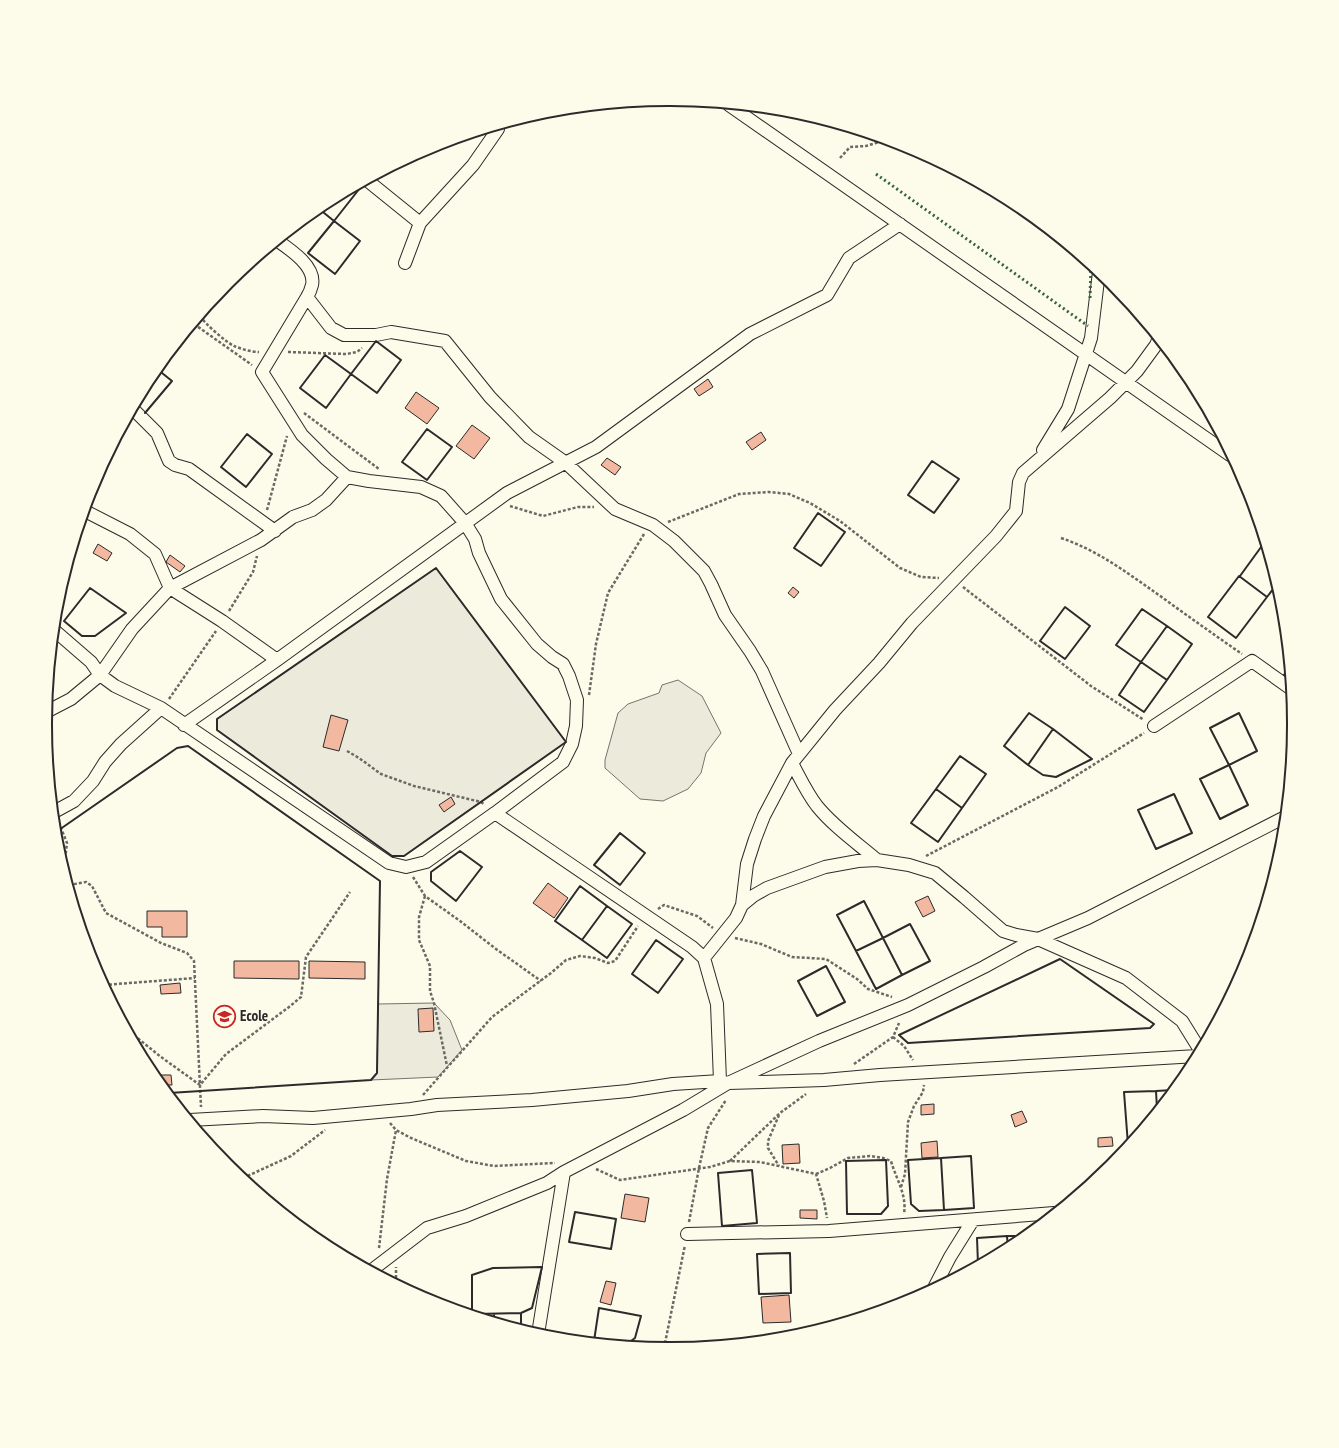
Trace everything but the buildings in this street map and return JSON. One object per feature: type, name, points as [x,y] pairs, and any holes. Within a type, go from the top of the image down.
[{"type":"street","points":[[737,111],[1222,450]]},
{"type":"street","points":[[405,263],[420,223],[473,166],[496,132]]},
{"type":"street","points":[[372,183],[420,223]]},
{"type":"street","points":[[184,725],[277,660],[507,492],[596,447],[750,334],[827,295],[849,258],[900,224]]},
{"type":"street","points":[[59,634],[91,662],[100,675],[115,686],[161,708],[389,863],[406,867],[426,862],[563,762],[572,744],[576,726],[577,700],[569,676],[563,664],[537,644],[501,599],[479,553],[475,539],[465,523],[441,496],[421,487],[369,482],[347,477],[302,435],[262,372],[307,297],[312,285],[312,277],[309,270],[294,252],[282,244]]},
{"type":"street","points":[[1038,459],[1068,410],[1091,338],[1098,280]]},
{"type":"street","points":[[307,297],[331,328],[344,335],[376,335],[391,332],[445,341],[490,397],[529,438],[566,462],[615,508],[652,524],[674,541],[704,571],[712,584],[725,615],[762,671],[805,788],[817,806],[833,823],[877,860]]},
{"type":"street","points":[[704,958],[736,918],[742,906],[747,864],[754,839],[779,787],[795,759],[835,710],[879,663],[912,623],[996,536],[1016,511],[1019,482],[1023,473],[1110,398],[1137,371],[1156,345]]},
{"type":"street","points":[[137,413],[157,433],[169,461],[175,465],[189,469],[275,530]]},
{"type":"street","points":[[52,709],[71,699],[100,675],[132,629],[170,588],[261,540],[293,517],[312,510],[326,500],[347,477]]},
{"type":"street","points":[[90,513],[130,534],[155,554],[170,588],[222,621],[277,660]]},
{"type":"street","points":[[1154,726],[1252,661],[1286,685]]},
{"type":"street","points":[[58,809],[74,801],[93,781],[105,762],[121,744],[161,708]]},
{"type":"street","points":[[495,813],[646,915],[692,947],[704,958],[717,1004],[724,1082]]},
{"type":"street","points":[[376,1267],[427,1228],[466,1216],[547,1183],[561,1167],[582,1163],[683,1110],[724,1082],[819,1040],[908,1005],[1038,939],[1088,918],[1279,820]]},
{"type":"street","points":[[742,906],[753,896],[767,888],[825,867],[858,861],[877,860],[909,865],[934,873],[1003,931],[1038,939],[1126,978],[1182,1021],[1197,1045]]},
{"type":"street","points":[[196,1120],[263,1116],[313,1118],[411,1109],[437,1105],[532,1100],[628,1091],[673,1084],[824,1080],[1190,1056]]},
{"type":"street","points":[[539,1327],[561,1167]]},
{"type":"street","points":[[687,1234],[829,1231],[1045,1214]]},
{"type":"street","points":[[938,1280],[950,1257],[973,1220]]},
{"type":"path","points":[[840,158],[850,147],[866,146],[877,143]]},
{"type":"path","points":[[197,326],[262,372]]},
{"type":"path","points":[[299,408],[372,465],[386,473]]},
{"type":"path","points":[[588,696],[596,644],[608,593],[652,524],[663,524],[739,494],[769,492],[789,494],[810,503],[840,521],[900,568],[921,577],[954,580],[1091,686],[1154,726],[1058,787],[909,865]]},
{"type":"path","points":[[495,501],[543,516],[578,507],[615,508]]},
{"type":"path","points":[[1062,538],[1079,544],[1124,570],[1252,661]]},
{"type":"path","points":[[347,751],[380,774],[414,786],[481,802],[495,813]]},
{"type":"path","points":[[61,829],[67,843],[66,852]]},
{"type":"path","points":[[406,867],[425,896],[496,949],[541,980]]},
{"type":"path","points":[[73,884],[86,882],[92,886],[106,913],[161,943],[187,953],[194,962],[200,1085],[196,1120]]},
{"type":"path","points":[[200,1085],[226,1054],[289,1008],[301,997],[306,957],[350,892]]},
{"type":"path","points":[[425,896],[419,917],[419,940],[430,966],[430,991],[448,1066]]},
{"type":"path","points":[[411,1109],[492,1017],[566,960],[580,956],[594,958],[608,963],[615,961],[646,915],[664,906],[697,916],[722,934],[761,944],[792,957],[826,959],[857,979],[868,989],[898,999],[908,1005]]},
{"type":"path","points":[[110,985],[195,978]]},
{"type":"path","points":[[893,1037],[904,1046],[921,1073],[924,1088],[914,1106],[908,1122],[905,1174],[901,1187]]},
{"type":"path","points":[[139,1039],[200,1085]]},
{"type":"path","points":[[665,1342],[708,1128],[728,1098]]},
{"type":"path","points":[[379,1112],[396,1130],[466,1162],[494,1166],[561,1167]]},
{"type":"path","points":[[779,1166],[768,1148],[768,1141],[780,1113]]},
{"type":"path","points":[[249,1175],[291,1156],[328,1128]]},
{"type":"path","points":[[379,1249],[387,1179],[396,1130]]},
{"type":"path","points":[[582,1163],[620,1180],[637,1179],[710,1167],[730,1161],[760,1162],[816,1174],[848,1158],[870,1156],[883,1158],[891,1161],[901,1187],[905,1203],[904,1213],[900,1225]]},
{"type":"path","points":[[816,1174],[824,1201],[829,1231]]},
{"type":"shaded area","points":[[436,568],[566,742],[404,856],[392,856],[217,730],[217,719]]},
{"type":"shaded area","points":[[678,680],[702,696],[721,733],[706,753],[701,773],[688,789],[663,801],[640,799],[605,768],[605,760],[618,713],[628,704],[659,693],[662,685]]},
{"type":"shaded area","points":[[434,1003],[450,1020],[462,1050],[438,1077],[371,1080],[377,1073],[378,1004]]},
{"type":"hedge","points":[[876,174],[1088,326]]},
{"type":"hedge","points":[[1090,298],[1091,273]]},
{"type":"wall","points":[[324,213],[334,221],[357,191]]},
{"type":"wall","points":[[334,221],[360,241],[335,274],[308,253],[334,221]]},
{"type":"wall","points":[[376,341],[401,360],[377,393],[351,374],[376,341]]},
{"type":"wall","points":[[325,355],[351,374],[326,408],[300,388],[325,355]]},
{"type":"wall","points":[[145,413],[172,381],[162,373]]},
{"type":"wall","points":[[427,429],[452,447],[427,480],[402,462],[427,429]]},
{"type":"wall","points":[[247,434],[272,454],[246,487],[221,467],[247,434]]},
{"type":"wall","points":[[932,461],[959,479],[934,513],[908,495],[932,461]]},
{"type":"wall","points":[[818,513],[845,532],[821,566],[794,548],[818,513]]},
{"type":"wall","points":[[1240,576],[1261,547]]},
{"type":"wall","points":[[436,568],[566,742],[404,856],[392,856],[217,730],[217,719],[436,568]]},
{"type":"wall","points":[[1239,576],[1267,597],[1236,638],[1208,617],[1239,576]]},
{"type":"wall","points":[[90,588],[126,613],[95,636],[82,636],[64,621],[90,588]]},
{"type":"wall","points":[[1267,597],[1272,591]]},
{"type":"wall","points":[[1065,607],[1090,626],[1065,659],[1040,641],[1065,607]]},
{"type":"wall","points":[[1142,609],[1167,626],[1141,662],[1116,645],[1142,609]]},
{"type":"wall","points":[[1167,626],[1192,644],[1167,680],[1141,662],[1167,626]]},
{"type":"wall","points":[[1141,662],[1167,680],[1144,712],[1119,695],[1141,662]]},
{"type":"wall","points":[[1029,713],[1053,729],[1028,765],[1004,746],[1029,713]]},
{"type":"wall","points":[[1239,713],[1257,751],[1229,765],[1210,728],[1239,713]]},
{"type":"wall","points":[[1053,729],[1092,759],[1056,777],[1043,775],[1028,765],[1053,729]]},
{"type":"wall","points":[[61,828],[177,748],[188,746],[380,881],[377,1073],[371,1080],[175,1093]]},
{"type":"wall","points":[[960,756],[986,774],[962,808],[936,789],[960,756]]},
{"type":"wall","points":[[1229,765],[1248,805],[1220,819],[1200,779],[1229,765]]},
{"type":"wall","points":[[936,789],[962,808],[938,842],[911,823],[936,789]]},
{"type":"wall","points":[[1174,794],[1192,833],[1156,849],[1138,810],[1174,794]]},
{"type":"wall","points":[[620,833],[645,853],[620,885],[594,865],[620,833]]},
{"type":"wall","points":[[460,851],[482,867],[456,901],[431,881],[431,872],[460,851]]},
{"type":"wall","points":[[580,886],[607,906],[582,940],[555,921],[580,886]]},
{"type":"wall","points":[[864,901],[883,938],[856,951],[837,915],[864,901]]},
{"type":"wall","points":[[607,906],[632,924],[607,958],[582,940],[607,906]]},
{"type":"wall","points":[[910,924],[930,961],[902,975],[883,938],[910,924]]},
{"type":"wall","points":[[883,938],[902,975],[876,989],[856,951],[883,938]]},
{"type":"wall","points":[[656,940],[683,959],[658,993],[632,974],[656,940]]},
{"type":"wall","points":[[1060,959],[1154,1024],[1150,1028],[908,1043],[899,1035],[1060,959]]},
{"type":"wall","points":[[826,966],[845,1002],[817,1016],[798,981],[826,966]]},
{"type":"wall","points":[[1156,1091],[1166,1090]]},
{"type":"wall","points":[[1127,1138],[1124,1092],[1156,1091],[1157,1103]]},
{"type":"wall","points":[[971,1156],[974,1208],[944,1210],[941,1158],[971,1156]]},
{"type":"wall","points":[[941,1158],[944,1210],[919,1211],[911,1204],[908,1160],[941,1158]]},
{"type":"wall","points":[[886,1160],[888,1206],[881,1214],[847,1214],[846,1161],[886,1160]]},
{"type":"wall","points":[[752,1170],[757,1223],[722,1226],[718,1173],[752,1170]]},
{"type":"wall","points":[[575,1212],[616,1219],[611,1249],[569,1242],[575,1212]]},
{"type":"wall","points":[[1007,1238],[1007,1236],[1014,1236]]},
{"type":"wall","points":[[978,1259],[977,1238],[1007,1236],[1007,1241]]},
{"type":"wall","points":[[790,1253],[791,1293],[759,1294],[757,1254],[790,1253]]},
{"type":"wall","points":[[472,1309],[472,1275],[493,1268],[542,1267],[532,1308],[521,1313],[488,1314]]},
{"type":"wall","points":[[595,1337],[599,1308],[641,1316],[635,1338],[632,1340]]},
{"type":"wall","points":[[521,1313],[521,1323]]},
{"type":"place","name":"Ecole","points":[[225,1016]]}]
